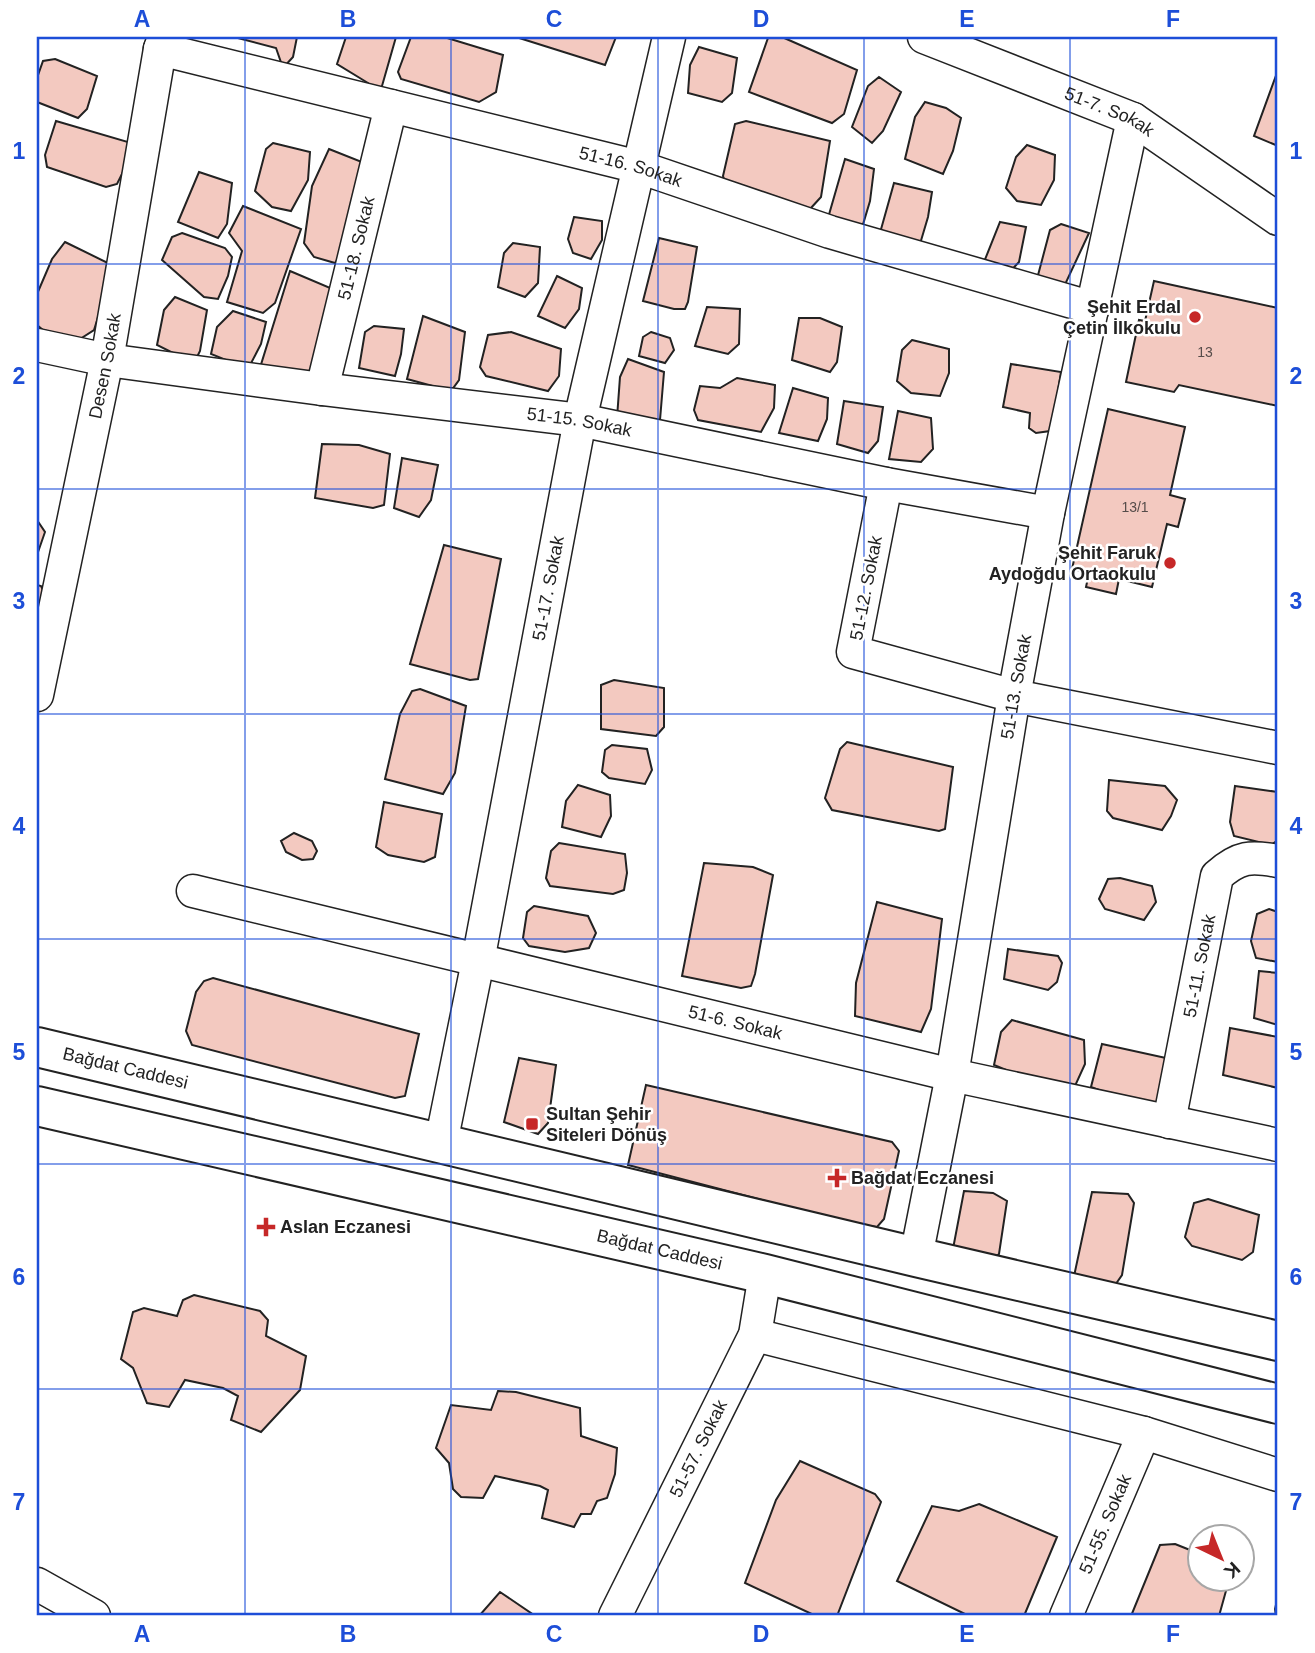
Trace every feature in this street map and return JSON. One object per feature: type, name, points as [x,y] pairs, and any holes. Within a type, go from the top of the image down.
[{"type":"main road","name":"Bağdat Caddesi","points":[[37,1047],[1278,1341]]},
{"type":"main road","name":"Bağdat Caddesi","points":[[37,1106],[765,1274],[1278,1404]]},
{"type":"street","name":"51-17. Sokak","points":[[441,1143],[580,420],[668,37]]},
{"type":"street","name":"51-7. Sokak","points":[[924,37],[1133,119],[1278,219]]},
{"type":"street","name":"51-16. Sokak","points":[[162,43],[391,106],[639,167],[830,232],[1093,308]]},
{"type":"street","name":"Desen Sokak","points":[[37,695],[107,360],[162,43]]},
{"type":"street","name":"51-18. Sokak","points":[[322,389],[391,106]]},
{"type":"street","name":"51-13. Sokak","points":[[916,1257],[952,1076],[1014,696],[1048,513],[1133,119]]},
{"type":"street","name":"51-15. Sokak","points":[[37,345],[107,360],[580,420],[886,484],[1048,513]]},
{"type":"street","name":"51-12. Sokak","points":[[886,484],[853,652],[1014,696]]},
{"type":"street","points":[[1014,696],[1278,748]]},
{"type":"street","name":"51-11. Sokak","points":[[1168,1122],[1217,876],[1230,864],[1252,856],[1278,861]]},
{"type":"street","name":"51-6. Sokak","points":[[193,891],[952,1076],[1278,1145]]},
{"type":"street","name":"51-57. Sokak","points":[[615,1616],[755,1335],[765,1274]]},
{"type":"street","points":[[755,1335],[1144,1433],[1278,1475]]},
{"type":"street","name":"51-55. Sokak","points":[[1066,1616],[1144,1433]]},
{"type":"street","points":[[37,1584],[94,1616]]},
{"type":"building","points":[[234,37],[297,37],[293,57],[283,68],[276,48]]},
{"type":"building","points":[[346,37],[396,37],[380,93],[370,101],[368,83],[337,64]]},
{"type":"building","points":[[411,37],[444,37],[503,55],[496,92],[479,102],[401,79],[398,72]]},
{"type":"building","points":[[516,37],[616,37],[605,65]]},
{"type":"building","points":[[782,37],[857,70],[844,114],[832,123],[749,92],[768,38]]},
{"type":"building","points":[[699,47],[737,58],[732,93],[722,102],[688,93],[690,65]]},
{"type":"building","points":[[55,59],[97,76],[87,109],[78,118],[37,102],[37,78],[43,61]]},
{"type":"building","points":[[1278,70],[1278,146],[1254,136]]},
{"type":"building","points":[[879,77],[901,92],[883,131],[872,143],[852,127],[868,86]]},
{"type":"building","points":[[925,102],[946,108],[961,118],[953,151],[943,174],[905,159],[915,117]]},
{"type":"building","points":[[56,121],[128,142],[134,150],[117,184],[106,187],[47,167],[45,155]]},
{"type":"building","points":[[746,121],[830,141],[821,197],[810,209],[726,186],[723,176],[735,124]]},
{"type":"building","points":[[273,143],[310,152],[308,180],[291,211],[272,207],[255,191],[266,149]]},
{"type":"building","points":[[1027,145],[1055,155],[1054,180],[1041,205],[1017,201],[1006,188],[1016,157]]},
{"type":"building","points":[[329,149],[372,166],[349,244],[335,263],[314,257],[304,243],[312,186]]},
{"type":"building","points":[[845,159],[874,169],[870,201],[861,231],[826,225]]},
{"type":"building","points":[[199,172],[232,183],[227,224],[218,238],[178,222]]},
{"type":"building","points":[[894,183],[932,192],[920,244],[878,240]]},
{"type":"building","points":[[243,206],[301,229],[275,303],[263,313],[227,302],[242,251],[229,233]]},
{"type":"building","points":[[574,217],[602,221],[602,240],[591,259],[573,253],[568,239]]},
{"type":"building","points":[[1000,222],[1026,227],[1019,262],[1006,276],[982,267]]},
{"type":"building","points":[[1061,224],[1089,233],[1062,291],[1037,279],[1050,230]]},
{"type":"building","points":[[182,233],[225,248],[232,257],[228,276],[218,299],[204,297],[162,260],[172,237]]},
{"type":"building","points":[[659,238],[697,247],[685,309],[643,301]]},
{"type":"building","points":[[65,242],[114,266],[94,330],[80,339],[43,330],[37,325],[37,294],[52,259]]},
{"type":"building","points":[[513,243],[540,247],[538,283],[525,297],[498,287],[504,253]]},
{"type":"building","points":[[290,271],[335,290],[310,378],[259,371]]},
{"type":"building","points":[[557,276],[582,288],[579,309],[565,328],[538,316]]},
{"type":"building","name":"Şehit Erdal Çetin İlkokulu","points":[[1154,281],[1278,308],[1278,406],[1179,385],[1174,392],[1126,382],[1139,320],[1145,321]]},
{"type":"building","points":[[175,297],[207,310],[200,351],[196,359],[187,360],[157,345],[164,310]]},
{"type":"building","points":[[707,307],[740,309],[739,344],[728,354],[695,346]]},
{"type":"building","points":[[233,311],[266,322],[261,344],[248,369],[211,354],[217,327]]},
{"type":"building","points":[[423,316],[465,332],[459,380],[451,391],[407,379]]},
{"type":"building","points":[[799,318],[820,318],[842,327],[837,362],[830,372],[792,360]]},
{"type":"building","points":[[374,326],[404,329],[395,376],[359,368],[365,332]]},
{"type":"building","points":[[511,332],[561,349],[559,376],[548,391],[486,376],[480,367],[488,335]]},
{"type":"building","points":[[651,332],[670,338],[674,350],[665,363],[639,356],[643,337]]},
{"type":"building","points":[[912,340],[949,349],[949,373],[940,396],[911,393],[897,381],[902,350]]},
{"type":"building","points":[[628,359],[664,372],[660,420],[650,426],[617,418],[620,377]]},
{"type":"building","points":[[1011,364],[1061,372],[1050,431],[1036,433],[1029,428],[1030,413],[1003,407]]},
{"type":"building","points":[[737,378],[775,385],[774,408],[761,432],[698,420],[694,410],[700,386],[720,388]]},
{"type":"building","points":[[793,388],[828,398],[827,419],[818,441],[779,433]]},
{"type":"building","points":[[844,401],[883,407],[878,441],[868,453],[837,444]]},
{"type":"building","name":"Şehit Faruk Aydoğdu Ortaokulu","points":[[1108,409],[1185,427],[1170,495],[1185,499],[1178,527],[1167,524],[1152,587],[1119,579],[1116,594],[1086,587],[1089,573],[1072,569]]},
{"type":"building","points":[[898,411],[931,418],[933,449],[921,462],[889,459]]},
{"type":"building","points":[[322,444],[359,445],[390,454],[384,505],[373,508],[315,498]]},
{"type":"building","points":[[402,458],[438,465],[431,500],[419,517],[394,508]]},
{"type":"building","points":[[37,520],[45,532],[37,555]]},
{"type":"building","points":[[444,545],[501,559],[478,679],[470,680],[410,664]]},
{"type":"building","points":[[37,585],[41,586],[46,596],[37,641]]},
{"type":"building","points":[[614,680],[664,688],[664,727],[656,736],[601,729],[601,685]]},
{"type":"building","points":[[420,689],[466,706],[455,773],[443,794],[385,779],[400,714],[412,691]]},
{"type":"building","points":[[847,742],[953,767],[945,829],[939,831],[832,810],[825,798],[840,749]]},
{"type":"building","points":[[612,745],[647,749],[652,770],[645,784],[609,778],[602,772],[605,750]]},
{"type":"building","points":[[1109,780],[1165,786],[1177,800],[1162,830],[1113,818],[1107,811]]},
{"type":"building","points":[[578,785],[610,795],[611,816],[601,837],[562,827],[566,801]]},
{"type":"building","points":[[1235,786],[1278,792],[1278,840],[1271,845],[1234,836],[1230,822]]},
{"type":"building","points":[[384,802],[442,814],[435,857],[424,862],[388,855],[376,847]]},
{"type":"building","points":[[294,833],[312,841],[317,851],[313,859],[302,860],[286,852],[281,841]]},
{"type":"building","points":[[559,843],[625,854],[627,873],[624,890],[613,894],[550,886],[546,878],[551,851]]},
{"type":"building","points":[[704,863],[753,867],[773,875],[751,986],[741,988],[682,976]]},
{"type":"building","points":[[1120,878],[1152,886],[1156,902],[1144,920],[1105,909],[1099,899],[1108,879]]},
{"type":"building","points":[[877,902],[942,919],[931,1009],[921,1032],[855,1016],[856,983]]},
{"type":"building","points":[[534,906],[588,916],[596,933],[589,948],[565,952],[529,946],[523,938],[527,912]]},
{"type":"building","points":[[1269,909],[1278,912],[1278,962],[1256,958],[1251,941],[1257,914]]},
{"type":"building","points":[[1008,949],[1058,956],[1062,963],[1057,982],[1048,990],[1004,979]]},
{"type":"building","points":[[1259,971],[1278,973],[1278,1025],[1254,1018]]},
{"type":"building","points":[[213,978],[419,1034],[405,1096],[395,1098],[192,1045],[186,1031],[196,992],[204,981]]},
{"type":"building","points":[[1012,1020],[1084,1040],[1085,1064],[1075,1086],[1028,1079],[994,1065],[1001,1032]]},
{"type":"building","points":[[1230,1028],[1278,1037],[1278,1088],[1223,1075]]},
{"type":"building","points":[[1102,1044],[1166,1058],[1159,1100],[1146,1108],[1091,1087]]},
{"type":"building","points":[[519,1058],[556,1065],[548,1123],[538,1134],[504,1122]]},
{"type":"building","points":[[646,1085],[892,1142],[899,1151],[884,1219],[877,1227],[854,1224],[628,1165]]},
{"type":"building","points":[[964,1191],[993,1193],[1007,1201],[999,1254],[985,1265],[952,1254]]},
{"type":"building","points":[[1092,1192],[1128,1194],[1134,1203],[1122,1275],[1113,1288],[1073,1281]]},
{"type":"building","points":[[1208,1199],[1259,1215],[1253,1252],[1242,1260],[1192,1246],[1185,1237],[1194,1203]]},
{"type":"building","points":[[194,1295],[260,1311],[268,1320],[266,1336],[306,1356],[300,1390],[261,1432],[231,1420],[238,1396],[223,1388],[185,1380],[169,1407],[147,1403],[133,1368],[121,1359],[133,1312],[144,1308],[177,1316],[183,1300]]},
{"type":"building","points":[[498,1391],[516,1392],[580,1408],[581,1436],[617,1448],[615,1474],[607,1498],[597,1501],[591,1514],[581,1514],[574,1527],[542,1518],[548,1490],[540,1486],[495,1476],[483,1498],[461,1497],[453,1489],[449,1463],[436,1448],[451,1405],[491,1410]]},
{"type":"building","points":[[800,1461],[875,1494],[881,1502],[837,1616],[816,1616],[745,1583],[776,1500]]},
{"type":"building","points":[[979,1504],[1057,1537],[1024,1616],[969,1616],[897,1581],[932,1506],[959,1511]]},
{"type":"building","points":[[1175,1544],[1186,1548],[1186,1594],[1225,1594],[1219,1616],[1131,1616],[1160,1545]]},
{"type":"building","points":[[500,1592],[534,1615],[538,1616],[479,1616]]},
{"type":"building","points":[[1278,1596],[1278,1616],[1276,1616],[1275,1609]]},
{"type":"place","name":"Şehit Erdal Çetin İlkokulu","points":[[1195,317]]},
{"type":"place","name":"Şehit Faruk Aydoğdu Ortaokulu","points":[[1170,563]]},
{"type":"place","name":"Sultan Şehir Siteleri Dönüş","points":[[532,1124]]},
{"type":"place","name":"Bağdat Eczanesi","points":[[837,1178]]},
{"type":"place","name":"Aslan Eczanesi","points":[[266,1227]]}]
